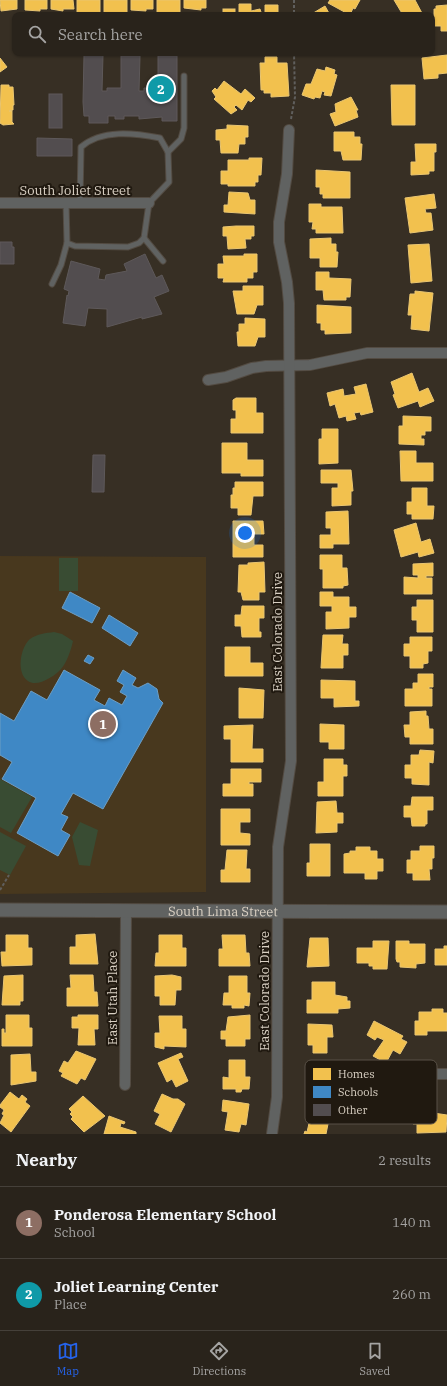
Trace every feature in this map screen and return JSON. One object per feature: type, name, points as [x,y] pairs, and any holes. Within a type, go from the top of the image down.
[{"type":"street","name":"East Colorado Drive","points":[[272,1134],[277,1097],[278,833],[291,761],[289,296],[279,242],[279,222],[287,174],[289,130]]},
{"type":"street","name":"South Joliet Street","points":[[0,203],[149,204]]},
{"type":"street","points":[[208,380],[226,377],[252,368],[324,363],[354,354],[447,353]]},
{"type":"street","name":"South Lima Street","points":[[0,910],[447,912]]},
{"type":"street","name":"East Utah Place","points":[[125,1085],[126,910]]},
{"type":"lane","points":[[168,152],[181,139],[184,128],[184,76]]},
{"type":"lane","points":[[68,243],[75,246],[128,247],[139,243],[144,238],[149,204],[169,182],[168,152],[160,138],[139,134],[110,134],[89,140],[81,147],[80,203]]},
{"type":"lane","points":[[52,284],[61,265],[68,243],[66,203]]},
{"type":"lane","points":[[144,238],[163,261]]},
{"type":"path","points":[[294,0],[294,12]]},
{"type":"path","points":[[289,130],[295,97],[294,56]]},
{"type":"path","points":[[0,890],[9,876]]},
{"type":"shaded area","points":[[0,556],[206,557],[206,892],[0,894]]},
{"type":"green space","points":[[59,558],[78,558],[78,591],[59,591]]},
{"type":"green space","points":[[54,632],[62,634],[73,641],[70,652],[65,663],[58,672],[46,680],[32,683],[24,677],[22,672],[21,660],[24,648],[33,637]]},
{"type":"green space","points":[[0,779],[32,797],[11,833],[0,827]]},
{"type":"green space","points":[[80,822],[98,830],[90,866],[79,865],[72,837]]},
{"type":"green space","points":[[0,832],[26,846],[10,875],[0,870]]},
{"type":"building: Homes","points":[[0,0],[17,0],[17,9],[1,11]]},
{"type":"building: Homes","points":[[25,0],[47,0],[47,9],[40,9],[40,11],[25,10]]},
{"type":"building: Homes","points":[[51,0],[73,0],[74,9],[63,9],[63,11],[51,9]]},
{"type":"building: Homes","points":[[77,0],[100,0],[100,12],[77,12]]},
{"type":"building: Homes","points":[[104,0],[127,0],[127,12],[104,12]]},
{"type":"building: Homes","points":[[131,0],[153,0],[153,9],[146,9],[146,11],[131,10]]},
{"type":"building: Homes","points":[[157,0],[180,0],[180,12],[157,12]]},
{"type":"building: Homes","points":[[184,0],[206,0],[206,8],[201,8],[201,10],[184,8]]},
{"type":"building: Homes","points":[[330,0],[360,0],[355,9],[353,8],[351,12],[344,12],[328,3]]},
{"type":"building: Homes","points":[[394,0],[415,0],[421,12],[401,12]]},
{"type":"building: Homes","points":[[239,4],[251,4],[251,11],[260,9],[261,12],[239,12]]},
{"type":"building: Homes","points":[[265,5],[278,5],[278,12],[265,12]]},
{"type":"building: Homes","points":[[447,5],[447,31],[441,31],[441,26],[435,26],[434,9],[436,9],[436,6]]},
{"type":"building: Homes","points":[[325,6],[328,12],[315,12]]},
{"type":"building: Homes","points":[[223,9],[235,9],[235,12],[223,12]]},
{"type":"building: Homes","points":[[447,55],[447,73],[438,74],[438,78],[424,79],[422,58]]},
{"type":"building: Homes","points":[[265,57],[277,57],[277,63],[287,63],[289,96],[271,97],[271,93],[264,93],[264,90],[261,90],[260,63],[265,63]]},
{"type":"building: Homes","points":[[0,58],[7,67],[0,72]]},
{"type":"building: Homes","points":[[326,67],[335,70],[334,74],[337,75],[331,96],[324,95],[325,92],[322,91],[320,98],[315,97],[314,99],[302,95],[306,84],[311,84],[317,69],[325,71]]},
{"type":"building: Homes","points":[[224,81],[241,94],[245,89],[255,98],[251,102],[248,100],[242,110],[236,105],[234,107],[237,110],[231,114],[214,99],[216,97],[212,91],[215,88],[217,90]]},
{"type":"building: Homes","points":[[1,85],[9,85],[9,87],[13,87],[14,105],[13,110],[9,111],[12,111],[12,122],[14,124],[3,125],[0,123]]},
{"type":"building: Homes","points":[[391,85],[415,85],[415,125],[392,125]]},
{"type":"building: Homes","points":[[351,97],[358,110],[356,110],[358,117],[335,126],[330,114],[336,112],[335,104]]},
{"type":"building: Homes","points":[[227,125],[248,126],[248,137],[245,137],[245,144],[239,144],[238,153],[221,153],[220,140],[216,140],[216,130],[227,129]]},
{"type":"building: Homes","points":[[334,132],[354,132],[354,137],[360,137],[360,144],[362,144],[361,160],[343,160],[341,151],[334,151]]},
{"type":"building: Homes","points":[[415,144],[436,144],[436,152],[434,152],[434,171],[429,171],[429,174],[411,175],[411,162],[416,162]]},
{"type":"building: Homes","points":[[249,158],[262,158],[261,175],[258,175],[258,182],[255,182],[255,186],[228,186],[228,184],[221,184],[221,171],[228,171],[228,160],[249,160]]},
{"type":"building: Homes","points":[[316,170],[350,172],[350,198],[323,198],[323,194],[320,194],[320,187],[316,187]]},
{"type":"building: Homes","points":[[229,192],[248,193],[250,200],[255,200],[255,214],[224,212],[224,205],[228,205]]},
{"type":"building: Homes","points":[[434,194],[436,208],[425,209],[426,213],[431,213],[433,230],[410,233],[405,198]]},
{"type":"building: Homes","points":[[309,204],[321,204],[321,207],[342,207],[343,233],[316,233],[316,229],[312,229],[313,222],[309,222]]},
{"type":"building: Homes","points":[[254,226],[254,236],[251,236],[251,239],[245,239],[246,248],[228,249],[227,236],[223,236],[223,227]]},
{"type":"building: Homes","points":[[331,238],[331,244],[336,244],[336,252],[338,252],[337,267],[320,267],[320,258],[310,258],[310,239]]},
{"type":"building: Homes","points":[[429,244],[432,281],[411,283],[408,245]]},
{"type":"building: Homes","points":[[244,254],[257,254],[257,272],[253,272],[253,278],[247,278],[247,282],[223,282],[224,278],[218,278],[218,264],[224,264],[223,256],[244,256]]},
{"type":"building: Homes","points":[[316,272],[329,272],[329,278],[351,279],[350,297],[346,297],[346,300],[324,300],[323,290],[316,290]]},
{"type":"building: Homes","points":[[243,286],[263,286],[263,305],[257,305],[254,314],[237,314],[233,291],[243,291]]},
{"type":"building: Homes","points":[[415,291],[433,293],[429,331],[411,329],[412,315],[408,315],[410,294],[415,294]]},
{"type":"building: Homes","points":[[317,305],[351,307],[351,333],[325,334],[325,330],[321,330],[321,323],[317,323]]},
{"type":"building: Homes","points":[[245,318],[265,319],[265,337],[258,337],[255,346],[238,346],[237,332],[239,332],[239,324],[245,324]]},
{"type":"building: Homes","points":[[412,373],[419,392],[428,388],[434,401],[420,407],[418,401],[398,408],[393,395],[395,394],[391,382]]},
{"type":"building: Homes","points":[[366,384],[373,412],[361,415],[360,412],[354,413],[356,419],[347,421],[346,416],[339,418],[335,404],[330,406],[327,393],[343,389],[344,396],[356,394],[354,387]]},
{"type":"building: Homes","points":[[236,398],[256,398],[256,413],[263,413],[263,433],[231,433],[231,419],[236,419],[236,410],[233,410],[233,400]]},
{"type":"building: Homes","points":[[403,416],[431,417],[431,431],[425,431],[425,435],[421,435],[421,439],[424,439],[424,445],[399,444],[399,426],[403,426]]},
{"type":"building: Homes","points":[[322,429],[338,429],[338,463],[319,464],[319,439],[322,439]]},
{"type":"building: Homes","points":[[222,443],[247,443],[247,460],[263,460],[263,476],[241,476],[241,473],[222,473]]},
{"type":"building: Homes","points":[[400,451],[416,451],[416,463],[433,463],[433,481],[401,481]]},
{"type":"building: Homes","points":[[321,470],[351,470],[353,491],[351,491],[351,505],[332,506],[332,488],[338,488],[338,483],[321,483]]},
{"type":"building: Homes","points":[[235,482],[263,482],[263,496],[253,496],[251,515],[238,515],[238,508],[231,508],[231,495],[233,495]]},
{"type":"building: Homes","points":[[412,488],[427,488],[427,506],[434,506],[433,519],[412,519],[412,514],[407,514],[407,502],[412,502]]},
{"type":"building: Homes","points":[[348,511],[349,544],[333,544],[333,548],[320,548],[320,535],[331,535],[331,528],[326,528],[326,512]]},
{"type":"building: Homes","points":[[233,521],[263,521],[264,534],[254,534],[254,545],[263,545],[263,557],[233,557]]},
{"type":"building: Homes","points":[[416,523],[421,542],[430,539],[434,553],[419,557],[418,552],[401,557],[394,530]]},
{"type":"building: Homes","points":[[320,555],[342,555],[342,568],[347,568],[348,585],[343,586],[343,588],[323,588],[323,569],[320,569]]},
{"type":"building: Homes","points":[[264,562],[265,592],[259,592],[259,600],[243,600],[241,592],[238,592],[239,565]]},
{"type":"building: Homes","points":[[433,563],[433,576],[426,576],[426,578],[432,578],[432,594],[404,594],[404,577],[418,578],[418,575],[413,575],[413,564]]},
{"type":"building: Homes","points":[[320,592],[333,592],[333,597],[349,597],[349,607],[356,607],[356,617],[349,617],[349,628],[326,629],[326,612],[332,612],[332,606],[320,606]]},
{"type":"building: Homes","points":[[417,600],[433,600],[433,632],[417,632],[417,620],[412,620],[412,607],[417,607]]},
{"type":"building: Homes","points":[[242,606],[264,606],[264,618],[259,618],[259,632],[261,632],[261,637],[242,637],[241,626],[235,626],[235,615],[241,615]]},
{"type":"building: Homes","points":[[323,635],[343,635],[342,644],[348,644],[348,655],[343,655],[343,668],[321,668]]},
{"type":"building: Homes","points":[[410,637],[432,637],[432,651],[428,651],[428,663],[423,664],[423,668],[410,668],[410,656],[404,656],[404,644],[410,644]]},
{"type":"building: Homes","points":[[225,647],[250,647],[250,663],[263,663],[263,676],[225,676]]},
{"type":"building: Homes","points":[[418,674],[433,674],[433,687],[429,687],[429,689],[432,689],[432,706],[405,706],[405,689],[413,689],[413,683],[418,683]]},
{"type":"building: Homes","points":[[321,680],[355,681],[355,701],[359,701],[359,706],[334,707],[334,698],[321,698]]},
{"type":"building: Homes","points":[[239,688],[264,690],[263,718],[239,718]]},
{"type":"building: Homes","points":[[426,711],[429,729],[433,729],[433,744],[410,744],[410,737],[405,737],[404,725],[410,725],[410,712]]},
{"type":"building: Homes","points":[[320,724],[344,725],[344,749],[329,749],[329,742],[320,742]]},
{"type":"building: Homes","points":[[253,725],[252,749],[263,749],[263,762],[231,762],[231,739],[224,739],[224,726]]},
{"type":"building: Homes","points":[[420,750],[434,751],[433,763],[429,762],[429,785],[412,784],[412,778],[405,778],[405,765],[411,765],[411,755],[419,755]]},
{"type":"building: Homes","points":[[324,759],[343,759],[343,765],[347,765],[347,776],[343,776],[343,796],[318,796],[318,782],[324,782]]},
{"type":"building: Homes","points":[[231,769],[261,769],[261,782],[249,782],[249,784],[253,784],[253,796],[223,796],[223,784],[231,784]]},
{"type":"building: Homes","points":[[412,797],[433,797],[433,810],[427,810],[427,824],[425,824],[425,826],[412,826],[411,817],[404,817],[404,806],[411,806]]},
{"type":"building: Homes","points":[[336,801],[337,813],[343,813],[343,823],[337,823],[337,832],[316,833],[317,802]]},
{"type":"building: Homes","points":[[221,809],[250,809],[250,822],[240,822],[240,833],[250,834],[250,845],[221,845]]},
{"type":"building: Homes","points":[[310,844],[330,844],[330,876],[307,876],[307,863],[310,863]]},
{"type":"building: Homes","points":[[420,846],[434,846],[432,869],[429,869],[430,880],[413,880],[413,873],[407,873],[407,860],[411,860],[411,851],[420,851]]},
{"type":"building: Homes","points":[[356,847],[370,847],[370,851],[377,851],[377,859],[383,859],[383,871],[377,871],[377,879],[365,879],[365,873],[344,873],[344,854],[350,853],[350,851],[356,851]]},
{"type":"building: Homes","points":[[227,850],[247,850],[246,869],[250,869],[250,882],[221,882],[221,870],[225,870]]},
{"type":"building: Homes","points":[[95,934],[98,964],[70,964],[70,947],[76,947],[76,935]]},
{"type":"building: Homes","points":[[6,935],[28,935],[28,948],[32,948],[32,965],[2,966],[1,952],[6,952]]},
{"type":"building: Homes","points":[[159,935],[182,935],[182,948],[186,948],[186,966],[155,966],[156,953],[159,953]]},
{"type":"building: Homes","points":[[222,935],[245,935],[246,953],[249,953],[250,966],[219,966],[219,949],[223,949]]},
{"type":"building: Homes","points":[[310,938],[328,938],[329,966],[307,967]]},
{"type":"building: Homes","points":[[373,941],[389,941],[387,969],[373,969],[373,966],[369,966],[369,963],[357,963],[357,948],[373,948]]},
{"type":"building: Homes","points":[[396,941],[409,941],[409,944],[425,944],[425,963],[416,964],[416,968],[400,967],[400,962],[397,962],[396,959]]},
{"type":"building: Homes","points":[[444,946],[447,946],[447,965],[435,965],[435,949],[444,949]]},
{"type":"building: Homes","points":[[23,975],[23,1001],[20,1001],[20,1005],[2,1005],[4,976]]},
{"type":"building: Homes","points":[[70,975],[93,975],[94,992],[97,992],[98,1006],[67,1006],[67,988],[71,988]]},
{"type":"building: Homes","points":[[172,975],[181,977],[181,990],[176,990],[175,1005],[160,1005],[160,996],[155,996],[155,976]]},
{"type":"building: Homes","points":[[229,976],[247,976],[247,993],[250,993],[249,1006],[244,1005],[244,1008],[232,1008],[232,1005],[223,1005],[224,993],[229,993]]},
{"type":"building: Homes","points":[[312,982],[335,982],[335,995],[347,997],[347,1001],[350,1001],[350,1008],[338,1009],[338,1013],[307,1013],[307,1000],[312,1000]]},
{"type":"building: Homes","points":[[432,1009],[443,1009],[443,1013],[447,1013],[447,1031],[427,1031],[427,1035],[415,1035],[415,1021],[419,1021],[419,1012],[432,1012]]},
{"type":"building: Homes","points":[[6,1015],[29,1015],[29,1028],[32,1028],[32,1046],[2,1046],[2,1029],[4,1029],[4,1033],[6,1033]]},
{"type":"building: Homes","points":[[78,1015],[98,1015],[98,1029],[94,1029],[95,1045],[78,1045],[79,1028],[72,1028],[72,1017],[78,1017]]},
{"type":"building: Homes","points":[[250,1015],[250,1039],[245,1039],[245,1046],[226,1046],[226,1039],[221,1039],[221,1031],[226,1031],[228,1017]]},
{"type":"building: Homes","points":[[159,1016],[182,1016],[182,1029],[186,1029],[186,1047],[164,1046],[164,1049],[155,1047],[155,1033],[160,1033]]},
{"type":"building: Homes","points":[[374,1021],[403,1036],[401,1039],[407,1042],[400,1054],[393,1050],[388,1060],[380,1060],[373,1056],[384,1040],[377,1037],[375,1040],[367,1035]]},
{"type":"building: Homes","points":[[308,1024],[332,1025],[333,1037],[327,1037],[327,1053],[313,1053],[313,1045],[308,1045]]},
{"type":"building: Homes","points":[[76,1051],[96,1059],[85,1080],[81,1078],[77,1084],[61,1076],[63,1073],[59,1071],[64,1061],[68,1063]]},
{"type":"building: Homes","points":[[181,1053],[183,1057],[178,1059],[188,1081],[176,1087],[172,1079],[167,1082],[158,1063]]},
{"type":"building: Homes","points":[[30,1054],[31,1072],[36,1072],[36,1081],[11,1085],[11,1055]]},
{"type":"building: Homes","points":[[229,1060],[245,1060],[245,1077],[250,1077],[249,1089],[242,1089],[241,1092],[236,1092],[236,1089],[223,1089],[223,1077],[229,1078]]},
{"type":"building: Homes","points":[[10,1092],[19,1099],[22,1095],[27,1099],[25,1102],[30,1106],[11,1132],[0,1123],[4,1115],[2,1114],[4,1110],[0,1107],[0,1105]]},
{"type":"building: Homes","points":[[162,1094],[173,1099],[178,1099],[185,1104],[171,1132],[155,1124],[160,1114],[154,1111]]},
{"type":"building: Homes","points":[[83,1096],[105,1116],[84,1132],[71,1119],[73,1117],[70,1114],[72,1112],[69,1109]]},
{"type":"building: Homes","points":[[223,1100],[249,1104],[246,1125],[241,1124],[239,1132],[225,1130],[228,1112],[222,1111]]},
{"type":"building: Homes","points":[[437,1114],[447,1115],[446,1132],[417,1133],[417,1124],[437,1124]]},
{"type":"building: Homes","points":[[109,1116],[125,1122],[124,1124],[121,1123],[120,1127],[136,1132],[136,1134],[104,1134]]},
{"type":"building: Homes","points":[[309,1124],[328,1124],[326,1134],[304,1134],[305,1131],[307,1132]]},
{"type":"building: Schools","points":[[70,592],[100,608],[92,623],[62,608]]},
{"type":"building: Schools","points":[[109,615],[138,633],[130,646],[102,628]]},
{"type":"building: Schools","points":[[88,655],[94,658],[90,664],[84,661]]},
{"type":"building: Schools","points":[[64,670],[100,690],[94,700],[105,706],[109,698],[122,705],[127,696],[120,692],[124,685],[117,681],[123,670],[136,678],[132,685],[138,688],[148,683],[157,689],[159,699],[163,703],[103,809],[73,793],[61,814],[68,817],[61,830],[70,835],[58,856],[17,833],[36,798],[2,779],[12,762],[0,755],[0,713],[14,721],[31,691],[47,700]]},
{"type":"building: Other","points":[[84,56],[103,56],[102,91],[107,91],[107,88],[121,88],[121,56],[140,56],[139,91],[144,91],[144,88],[158,88],[158,56],[177,56],[177,121],[162,121],[162,117],[139,119],[139,116],[124,116],[124,119],[115,119],[115,116],[108,116],[108,123],[89,123],[89,116],[84,116]]},
{"type":"building: Other","points":[[49,94],[62,94],[62,128],[49,128]]},
{"type":"building: Other","points":[[37,138],[72,139],[72,156],[37,156]]},
{"type":"building: Other","points":[[0,242],[12,242],[12,247],[14,247],[14,264],[0,264]]},
{"type":"building: Other","points":[[145,254],[156,278],[162,275],[169,291],[154,297],[162,314],[142,319],[142,317],[107,327],[107,309],[88,308],[85,326],[63,323],[67,295],[68,296],[69,291],[64,289],[71,261],[100,269],[98,279],[105,280],[106,275],[127,271],[124,264]]},
{"type":"building: Other","points":[[93,455],[105,455],[104,492],[92,492]]},
{"type":"place","name":"Joliet Learning Center","points":[[161,89]]},
{"type":"place","name":"Ponderosa Elementary School","points":[[103,724]]}]
